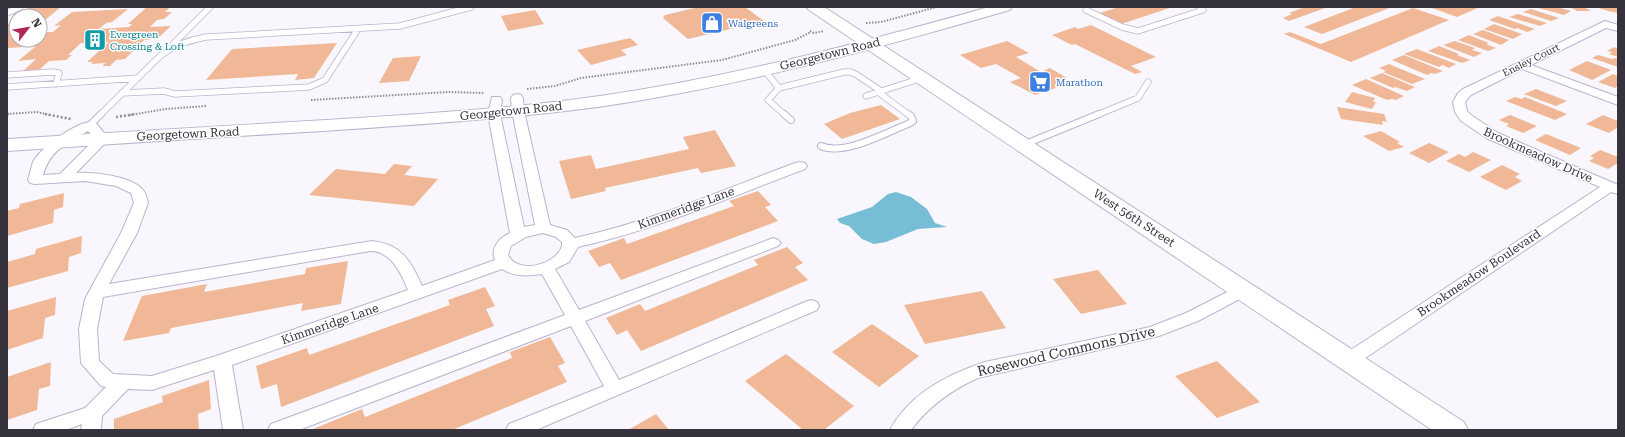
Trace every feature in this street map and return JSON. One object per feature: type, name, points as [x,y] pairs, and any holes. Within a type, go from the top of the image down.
[{"type":"main road","name":"West 56th Street","points":[[814,7],[864,34],[922,78],[1454,430]]},
{"type":"main road","name":"Georgetown Road","points":[[520,99],[577,104],[655,93],[766,71],[864,34],[959,7]]},
{"type":"main road","name":"Georgetown Road","points":[[7,130],[97,127],[494,102],[520,99],[597,89],[684,74],[753,60],[864,34],[1005,7]]},
{"type":"main road","name":"Georgetown Road","points":[[7,145],[59,142],[97,127]]},
{"type":"street","name":"Ensley Court","points":[[1461,112],[1459,102],[1463,94],[1605,24],[1618,28]]},
{"type":"street","points":[[1521,65],[1618,101]]},
{"type":"street","points":[[520,99],[543,228]]},
{"type":"street","points":[[494,102],[518,234]]},
{"type":"street","name":"Brookmeadow Drive","points":[[1461,112],[1469,121],[1493,136],[1614,189]]},
{"type":"street","points":[[65,177],[97,127]]},
{"type":"street","name":"Kimmeridge Lane","points":[[59,142],[40,162],[35,180],[85,177],[120,182],[136,191],[141,203],[129,233],[93,299],[88,329],[90,363],[108,381],[152,383],[222,361],[504,264]]},
{"type":"street","name":"Kimmeridge Lane","points":[[570,244],[612,235],[800,166]]},
{"type":"street","name":"Brookmeadow Boulevard","points":[[1349,360],[1614,189]]},
{"type":"street","points":[[543,228],[562,232],[567,237],[570,244],[564,257],[546,268],[522,270],[512,268],[504,264],[501,258],[501,252],[504,246],[518,234],[543,228]]},
{"type":"street","points":[[278,430],[773,243]]},
{"type":"street","points":[[97,292],[353,248],[376,246],[392,253],[405,267],[417,293]]},
{"type":"street","points":[[546,268],[615,389]]},
{"type":"street","name":"Rosewood Commons Drive","points":[[900,430],[917,408],[932,395],[965,375],[984,369],[1153,332],[1178,324],[1243,290]]},
{"type":"street","points":[[516,430],[811,306]]},
{"type":"street","points":[[222,361],[233,430]]},
{"type":"street","points":[[43,430],[91,422],[124,381]]},
{"type":"lane","points":[[7,13],[20,7]]},
{"type":"lane","points":[[97,127],[122,93],[171,47],[210,7]]},
{"type":"lane","points":[[171,47],[185,40],[206,37],[400,26],[471,7]]},
{"type":"lane","points":[[1086,7],[1086,10],[1122,27],[1138,31],[1203,10],[1200,7]]},
{"type":"lane","points":[[122,93],[164,91],[175,94],[309,87],[325,80],[358,29]]},
{"type":"lane","points":[[766,71],[779,88]]},
{"type":"lane","points":[[7,75],[52,72],[59,73],[56,84]]},
{"type":"lane","points":[[791,120],[768,100],[779,88],[844,72],[851,72],[911,116],[912,121],[908,124],[850,147],[840,150],[828,150],[821,146]]},
{"type":"lane","points":[[7,87],[138,78]]},
{"type":"lane","points":[[866,96],[922,78]]},
{"type":"lane","points":[[1023,145],[1138,98],[1148,82]]},
{"type":"path","points":[[864,34],[881,22],[937,7]]},
{"type":"path","points":[[520,99],[581,78],[722,60],[795,40],[810,31],[814,33]]},
{"type":"path","points":[[305,100],[448,92],[477,94],[494,102]]},
{"type":"path","points":[[7,114],[37,112],[71,119],[97,127],[121,116],[165,109],[212,106]]},
{"type":"water","points":[[896,192],[911,197],[927,209],[935,223],[947,227],[918,229],[886,242],[874,244],[862,239],[849,226],[840,223],[837,219],[872,207],[888,194]]},
{"type":"building","points":[[61,7],[48,18],[48,8],[29,8]]},
{"type":"building","name":"Evergreen Crossing & Loft","points":[[147,7],[170,7],[165,12],[172,12],[164,19],[157,20],[150,27],[171,26],[157,39],[144,40],[125,59],[116,60],[110,66],[102,66],[106,63],[91,64],[93,62],[87,62],[109,42],[81,43],[68,55],[72,55],[66,60],[49,61],[38,71],[22,72],[36,59],[18,61],[34,48],[48,48],[48,32],[53,32],[61,25],[54,26],[72,12],[128,9],[112,22],[106,23],[99,29],[129,27],[132,24],[128,24]]},
{"type":"building","name":"Walgreens","points":[[699,7],[745,7],[764,21],[688,39],[663,18],[665,15]]},
{"type":"building","points":[[1119,7],[1173,7],[1121,24],[1097,14]]},
{"type":"building","points":[[1305,7],[1328,7],[1289,21],[1283,18],[1292,14],[1289,13]]},
{"type":"building","points":[[1356,7],[1392,7],[1322,34],[1304,27]]},
{"type":"building","points":[[1429,7],[1480,7],[1457,17]]},
{"type":"building","points":[[1535,7],[1557,7],[1571,11],[1564,15]]},
{"type":"building","points":[[1570,7],[1584,7],[1591,11],[1577,11]]},
{"type":"building","points":[[1595,7],[1618,7],[1618,13],[1608,11]]},
{"type":"building","points":[[1413,8],[1449,20],[1351,62],[1284,34],[1290,32],[1321,44]]},
{"type":"building","points":[[1531,9],[1559,18],[1551,21],[1523,12]]},
{"type":"building","points":[[535,10],[544,24],[508,31],[501,16]]},
{"type":"building","points":[[1518,14],[1547,23],[1540,26],[1509,17]]},
{"type":"building","points":[[1498,16],[1535,29],[1527,32],[1489,20]]},
{"type":"building","name":"Evergreen Crossing & Loft","points":[[8,24],[9,48],[7,49]]},
{"type":"building","points":[[1494,24],[1522,34],[1513,39],[1484,29]]},
{"type":"building","points":[[1091,25],[1156,57],[1131,66],[1142,72],[1135,74],[1075,44],[1072,45],[1052,35],[1075,27],[1078,29]]},
{"type":"building","points":[[1483,30],[1509,40],[1501,45],[1473,34]]},
{"type":"building","points":[[1469,35],[1489,43],[1486,44],[1496,48],[1488,51],[1458,40]]},
{"type":"building","points":[[630,38],[638,45],[621,50],[627,55],[591,65],[577,50]]},
{"type":"building","points":[[1007,41],[1029,53],[1016,57],[1041,72],[1050,68],[1067,78],[1063,79],[1070,83],[1035,95],[1010,82],[1021,78],[996,64],[981,68],[960,55]]},
{"type":"building","points":[[1455,41],[1475,48],[1472,50],[1482,53],[1474,57],[1443,45]]},
{"type":"building","points":[[337,43],[314,78],[295,80],[298,74],[206,80],[232,49]]},
{"type":"building","points":[[1439,46],[1470,60],[1462,63],[1428,51]]},
{"type":"building","points":[[1614,47],[1618,49],[1618,57],[1609,54],[1612,52],[1607,51]]},
{"type":"building","points":[[1417,49],[1456,64],[1449,68],[1443,65],[1439,67],[1404,54]]},
{"type":"building","points":[[1404,55],[1443,71],[1427,75],[1392,60]]},
{"type":"building","points":[[1598,55],[1618,59],[1618,67],[1592,58]]},
{"type":"building","points":[[421,56],[409,81],[379,83],[393,58]]},
{"type":"building","points":[[1587,61],[1611,70],[1592,80],[1569,70]]},
{"type":"building","points":[[1389,64],[1425,79],[1412,84],[1383,72],[1386,71],[1379,68]]},
{"type":"building","points":[[1382,73],[1415,87],[1407,91],[1395,87],[1393,88],[1370,78]]},
{"type":"building","points":[[1613,74],[1618,76],[1618,86],[1615,88],[1598,82]]},
{"type":"building","points":[[1366,79],[1404,96],[1396,100],[1387,100],[1352,85]]},
{"type":"building","points":[[1536,89],[1567,101],[1556,106],[1524,94]]},
{"type":"building","points":[[1352,92],[1375,98],[1373,102],[1376,102],[1372,109],[1345,102]]},
{"type":"building","points":[[1515,97],[1521,99],[1525,97],[1567,114],[1555,120],[1506,101]]},
{"type":"building","points":[[881,105],[900,119],[842,139],[824,124],[850,113]]},
{"type":"building","points":[[1337,107],[1384,114],[1387,122],[1382,121],[1383,125],[1341,119]]},
{"type":"building","points":[[1510,115],[1537,126],[1523,133],[1506,126],[1509,124],[1499,120]]},
{"type":"building","points":[[1603,115],[1618,121],[1618,127],[1609,133],[1586,124]]},
{"type":"building","points":[[715,130],[736,166],[701,173],[698,168],[605,188],[606,191],[571,199],[559,161],[591,155],[596,169],[689,149],[683,137]]},
{"type":"building","points":[[1381,131],[1400,142],[1397,143],[1404,147],[1389,151],[1363,136]]},
{"type":"building","points":[[1546,134],[1581,148],[1570,155],[1535,140]]},
{"type":"building","points":[[1429,143],[1449,152],[1429,163],[1409,153]]},
{"type":"building","points":[[1600,150],[1618,157],[1618,163],[1608,169],[1589,161],[1594,158],[1590,156]]},
{"type":"building","points":[[1473,152],[1491,160],[1469,172],[1446,161],[1459,154],[1465,157]]},
{"type":"building","points":[[394,164],[412,166],[404,175],[438,179],[414,206],[309,195],[336,169],[385,174]]},
{"type":"building","points":[[1502,165],[1520,174],[1515,177],[1522,181],[1506,190],[1480,177]]},
{"type":"building","points":[[758,191],[771,205],[765,207],[778,221],[621,280],[610,263],[599,267],[588,251],[624,238],[627,244],[734,206],[729,201]]},
{"type":"building","points":[[64,193],[63,207],[54,210],[53,223],[7,236],[7,211],[19,208],[20,204]]},
{"type":"building","points":[[82,236],[81,253],[69,257],[68,271],[7,288],[7,262],[35,254],[36,249]]},
{"type":"building","points":[[787,247],[803,263],[795,267],[808,280],[641,351],[627,330],[617,335],[606,318],[640,304],[645,311],[758,265],[754,260]]},
{"type":"building","points":[[348,261],[341,304],[301,311],[303,303],[171,328],[169,333],[123,341],[142,296],[207,284],[204,292],[305,274],[306,268]]},
{"type":"building","points":[[1098,270],[1127,304],[1081,314],[1053,279]]},
{"type":"building","points":[[485,287],[495,306],[486,309],[494,326],[281,407],[277,384],[261,389],[256,366],[307,348],[309,355],[450,305],[448,300]]},
{"type":"building","points":[[982,291],[1006,328],[925,344],[904,305]]},
{"type":"building","points":[[56,297],[55,315],[45,318],[43,338],[7,350],[7,311]]},
{"type":"building","points":[[872,324],[919,356],[879,387],[832,352]]},
{"type":"building","points":[[550,337],[565,363],[558,366],[567,382],[452,430],[313,430],[362,409],[365,417],[512,358],[510,352]]},
{"type":"building","points":[[786,354],[854,406],[824,430],[803,430],[745,381]]},
{"type":"building","points":[[1217,361],[1260,402],[1217,418],[1175,376]]},
{"type":"building","points":[[51,362],[50,386],[39,389],[37,410],[7,420],[7,377]]},
{"type":"building","points":[[209,380],[211,409],[198,414],[199,430],[114,430],[114,419],[163,402],[162,396]]},
{"type":"building","points":[[656,414],[669,430],[628,430]]},
{"type":"place","name":"Walgreens","points":[[712,23]]},
{"type":"place","name":"Evergreen Crossing & Loft","points":[[95,40]]},
{"type":"place","name":"Marathon","points":[[1040,82]]}]
